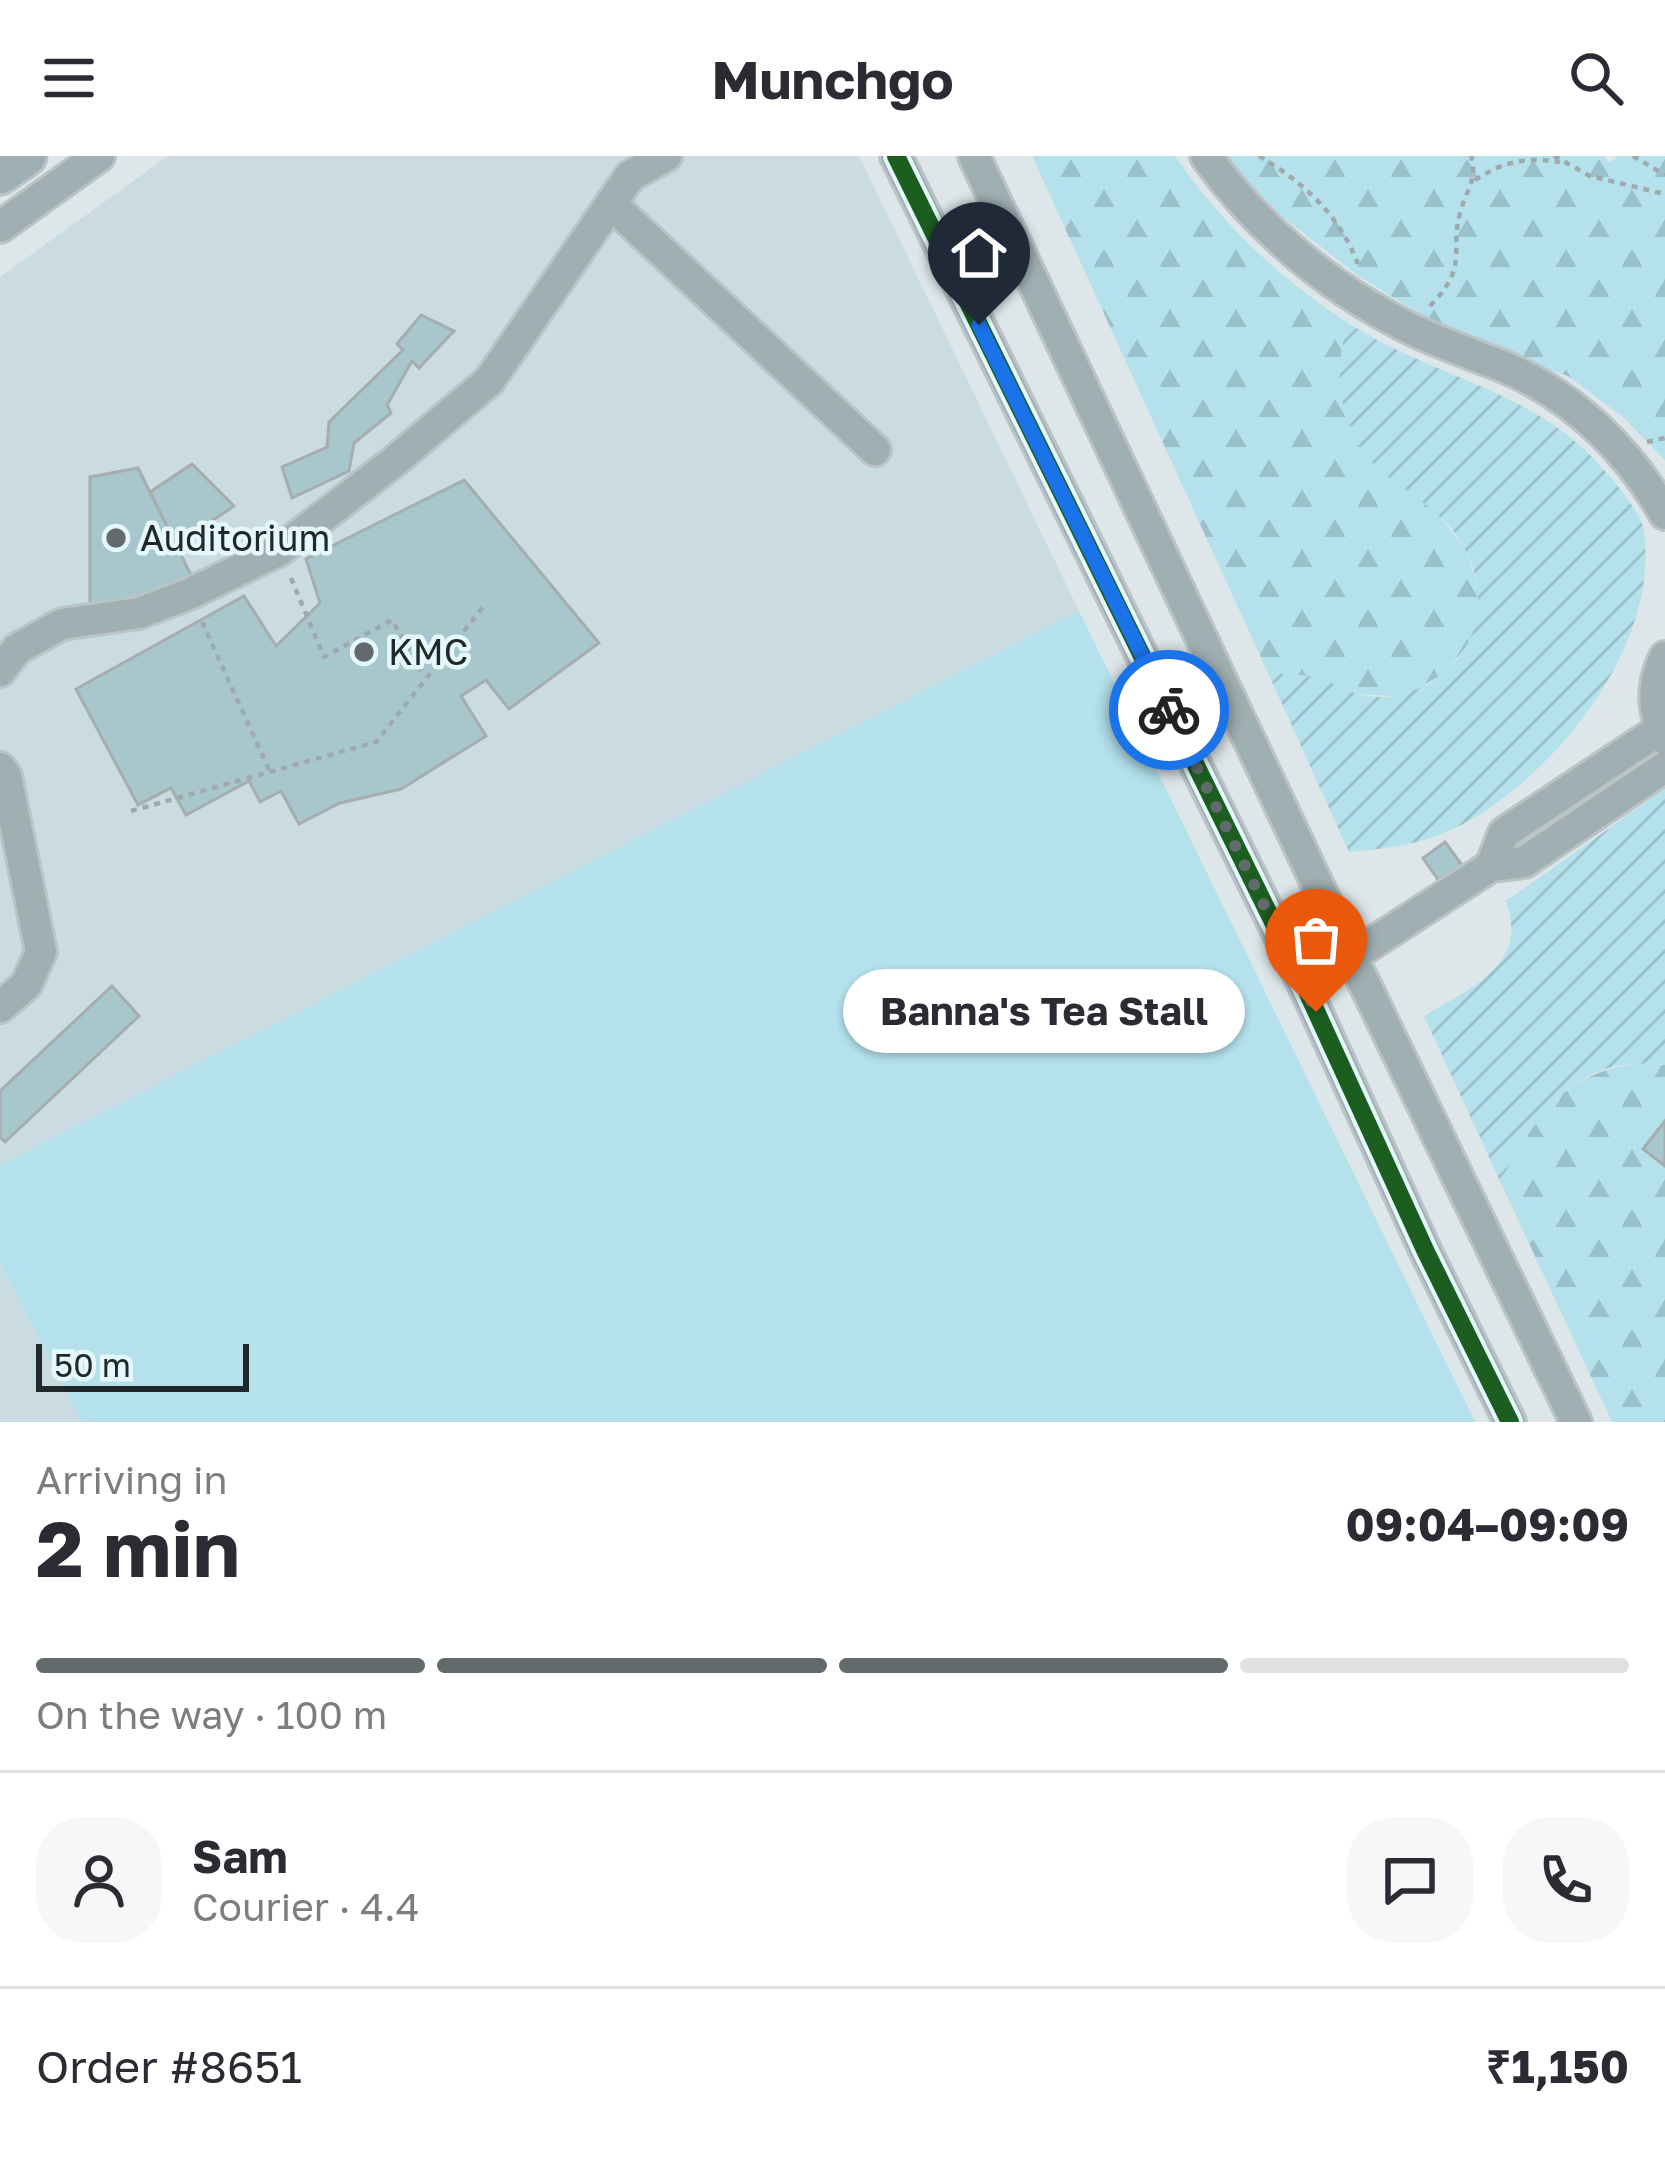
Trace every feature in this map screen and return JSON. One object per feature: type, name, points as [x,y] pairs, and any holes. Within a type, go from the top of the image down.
[{"type":"main road","points":[[0,174],[26,156]]},
{"type":"street","points":[[0,227],[99,156]]},
{"type":"street","points":[[0,671],[17,649],[62,624],[139,613],[280,550],[489,381],[611,204],[626,166],[666,156]]},
{"type":"street","points":[[896,156],[1305,987],[1510,1422]]},
{"type":"street","points":[[974,156],[1576,1422]]},
{"type":"street","points":[[1206,156],[1269,230],[1335,284],[1399,323],[1508,369],[1562,399],[1631,462],[1665,514]]},
{"type":"street","points":[[611,204],[875,450]]},
{"type":"street","points":[[1491,866],[1504,833],[1663,734],[1655,712],[1654,686],[1665,657]]},
{"type":"street","points":[[1305,987],[1491,866],[1524,862],[1665,767]]},
{"type":"street","points":[[0,768],[6,776],[40,952],[26,985],[0,1007]]},
{"type":"path","points":[[1258,156],[1302,184],[1338,225],[1358,262],[1371,308]]},
{"type":"path","points":[[1399,323],[1429,307],[1450,281],[1459,252],[1461,211],[1474,181],[1471,156]]},
{"type":"path","points":[[1633,156],[1665,175]]},
{"type":"path","points":[[1474,181],[1508,163],[1557,159],[1622,187],[1665,194]]},
{"type":"path","points":[[280,550],[324,657],[392,620],[424,677]]},
{"type":"path","points":[[189,594],[268,770]]},
{"type":"path","points":[[130,811],[376,742],[483,607]]},
{"type":"shaded area","points":[[168,156],[859,156],[1079,611],[0,1165],[0,277]]},
{"type":"shaded area","points":[[0,1264],[82,1422],[0,1422]]},
{"type":"green space","points":[[1032,156],[1175,156],[1253,248],[1348,323],[1341,378],[1352,432],[1438,514],[1466,550],[1478,587],[1481,607],[1476,625],[1469,643],[1445,673],[1394,696],[1357,694],[1322,679],[1268,673]]},
{"type":"green space","points":[[1223,156],[1604,156],[1610,163],[1618,156],[1665,156],[1665,460],[1623,417],[1568,376],[1441,327],[1360,277],[1261,200]]},
{"type":"green space","points":[[1348,323],[1508,399],[1568,436],[1595,460],[1639,517],[1645,573],[1635,621],[1615,667],[1588,712],[1517,787],[1439,835],[1349,852],[1268,673],[1316,677],[1367,696],[1409,692],[1430,683],[1456,661],[1476,624],[1478,604],[1472,564],[1451,528],[1379,469],[1352,431],[1340,377]]},
{"type":"green space","points":[[1079,611],[1475,1422],[82,1422],[0,1264],[0,1165]]},
{"type":"green space","points":[[1665,789],[1665,1065],[1607,1068],[1584,1078],[1546,1111],[1500,1181],[1424,1016],[1476,984],[1502,959],[1510,942],[1506,901]]},
{"type":"green space","points":[[1665,1065],[1665,1422],[1612,1422],[1500,1181],[1539,1118],[1570,1088],[1613,1068]]},
{"type":"building","points":[[421,315],[454,331],[419,368],[412,361],[387,405],[391,413],[354,443],[349,471],[292,498],[282,467],[327,447],[329,422],[403,350],[397,344]]},
{"type":"building","points":[[192,464],[234,506],[176,545],[150,492]]},
{"type":"building","points":[[138,468],[193,579],[141,604],[90,605],[90,477]]},
{"type":"building","name":"KMC","points":[[464,480],[599,643],[509,709],[486,680],[461,696],[486,736],[401,789],[340,803],[299,824],[281,791],[260,802],[249,781],[186,815],[171,788],[138,805],[76,689],[244,596],[276,646],[320,603],[306,559]]},
{"type":"building","points":[[1445,842],[1464,868],[1441,884],[1423,858]]},
{"type":"building","points":[[112,986],[139,1016],[5,1142],[0,1137],[0,1091]]},
{"type":"building","points":[[1665,1121],[1665,1166],[1643,1149]]},
{"type":"cycle path","points":[[896,156],[1305,987],[1510,1422]]},
{"type":"way so far","points":[[1169,710],[1316,1012]]},
{"type":"place","name":"Auditorium","points":[[116,538]]},
{"type":"place","name":"KMC","points":[[364,652]]},
{"type":"place","name":"Banna's Tea Stall","points":[[1316,1012]]},
{"type":"route","points":[[979,325],[1169,710]]}]
